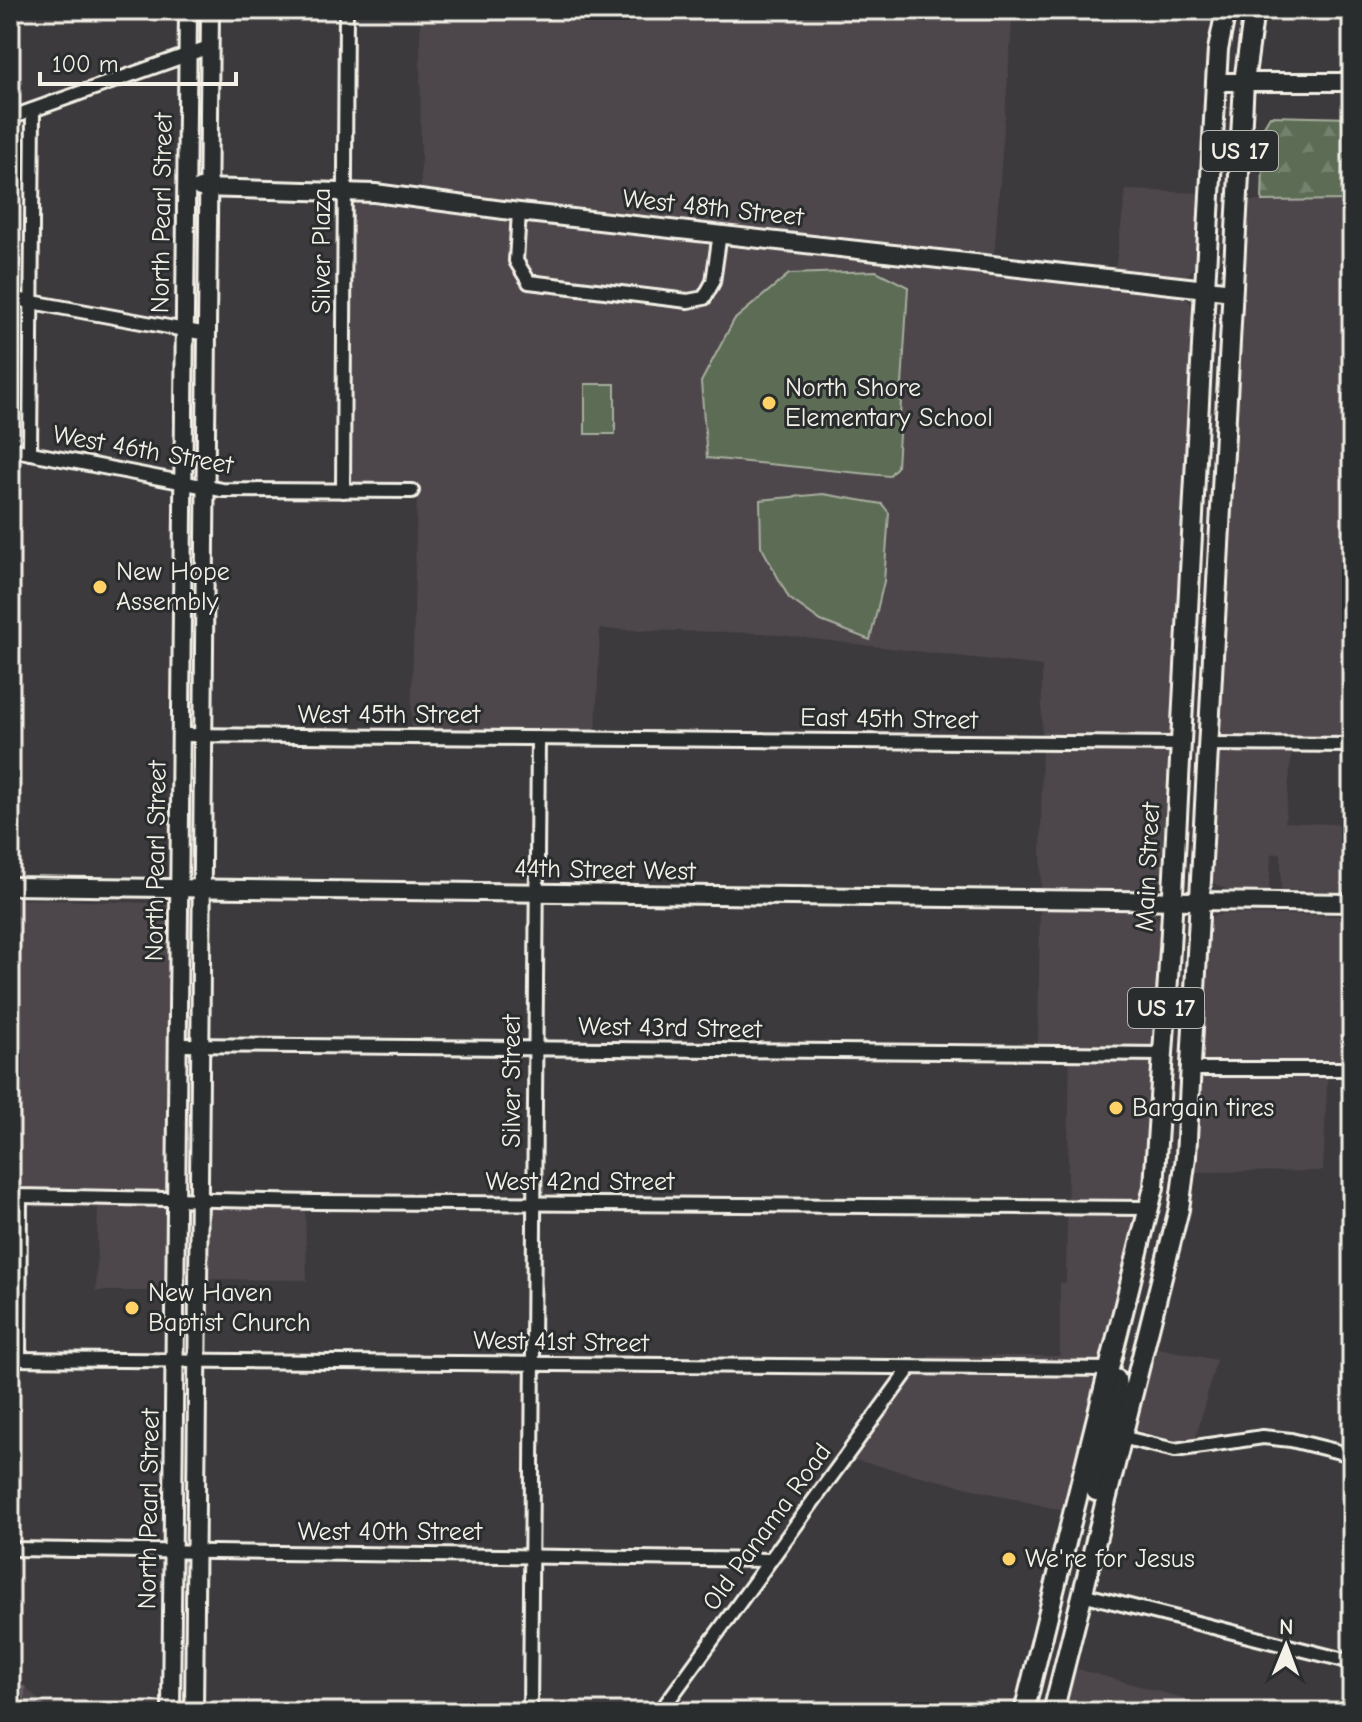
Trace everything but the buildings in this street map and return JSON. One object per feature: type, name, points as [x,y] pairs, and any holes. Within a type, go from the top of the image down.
[{"type":"main road","name":"Main Street","points":[[1024,1712],[1150,1208],[1158,1155],[1216,82],[1218,50],[1226,10]]},
{"type":"main road","name":"Main Street","points":[[1053,1712],[1179,1209],[1186,1157],[1244,82],[1254,10]]},
{"type":"main road","points":[[1091,1558],[1097,1484],[1118,1390],[1111,1369]]},
{"type":"street","name":"North Pearl Street","points":[[171,1712],[188,10]]},
{"type":"street","name":"North Pearl Street","points":[[194,1712],[210,10]]},
{"type":"street","name":"Silver Plaza","points":[[343,491],[346,10]]},
{"type":"street","points":[[10,118],[209,47]]},
{"type":"street","points":[[1216,82],[1352,82]]},
{"type":"street","points":[[30,453],[33,110]]},
{"type":"street","name":"West 48th Street","points":[[186,187],[344,190],[1233,292]]},
{"type":"street","points":[[519,212],[516,261],[529,282],[688,301],[704,298],[713,282],[720,233]]},
{"type":"street","points":[[10,298],[207,334]]},
{"type":"street","name":"West 46th Street","points":[[10,449],[222,490],[412,491]]},
{"type":"street","name":"West 45th Street","points":[[181,735],[597,738]]},
{"type":"street","name":"Silver Street","points":[[530,1712],[538,738]]},
{"type":"street","name":"East 45th Street","points":[[597,738],[1180,744]]},
{"type":"street","points":[[1207,744],[1352,745]]},
{"type":"street","name":"44th Street West","points":[[10,886],[1352,903]]},
{"type":"street","name":"West 43rd Street","points":[[178,1045],[1163,1054]]},
{"type":"street","points":[[1190,1069],[1352,1069]]},
{"type":"street","points":[[14,1359],[15,1195]]},
{"type":"street","name":"West 42nd Street","points":[[15,1195],[534,1204],[1150,1208]]},
{"type":"street","name":"West 41st Street","points":[[14,1359],[1111,1369]]},
{"type":"street","name":"Old Panama Road","points":[[660,1712],[910,1368]]},
{"type":"street","points":[[1121,1437],[1175,1450],[1241,1439],[1277,1438],[1352,1455]]},
{"type":"street","name":"West 40th Street","points":[[10,1549],[770,1560]]},
{"type":"street","points":[[1082,1594],[1352,1662]]},
{"type":"shaded area","points":[[420,10],[1013,10],[994,257],[421,192]]},
{"type":"shaded area","points":[[1126,190],[1200,193],[1196,264],[1189,274],[1179,277],[1115,270]]},
{"type":"shaded area","name":"North Shore Elementary School","points":[[352,197],[1178,295],[1187,299],[1193,307],[1161,879],[1145,890],[1041,888],[1042,666],[763,633],[600,629],[596,731],[411,730],[417,498],[350,498]]},
{"type":"shaded area","points":[[1352,200],[1352,739],[1293,739],[1285,822],[1352,825],[1352,891],[1281,890],[1281,853],[1271,854],[1269,890],[1227,890],[1214,883],[1211,871],[1247,201]]},
{"type":"shaded area","points":[[10,899],[158,903],[170,908],[168,1291],[96,1291],[98,1208],[36,1207],[10,1198]]},
{"type":"shaded area","points":[[1040,906],[1142,907],[1155,913],[1159,922],[1154,1048],[1143,1190],[1064,1511],[851,1459],[929,1356],[1060,1356],[1060,1283],[1066,1282],[1070,1047],[1038,1046]]},
{"type":"shaded area","points":[[1214,916],[1348,916],[1352,1062],[1328,1063],[1323,1171],[1194,1172],[1207,924]]},
{"type":"shaded area","points":[[207,1207],[305,1208],[307,1280],[207,1279]]},
{"type":"shaded area","points":[[1154,1347],[1216,1360],[1194,1445],[1133,1429]]},
{"type":"shaded area","points":[[1074,1668],[1215,1707],[1214,1712],[1062,1712]]},
{"type":"shaded area","points":[[10,1673],[52,1712],[10,1712]]},
{"type":"green space","points":[[1270,116],[1352,118],[1352,200],[1262,201],[1264,126]]},
{"type":"green space","points":[[876,271],[908,287],[897,467],[889,476],[707,458],[701,382],[734,320],[789,274]]},
{"type":"green space","points":[[585,384],[615,384],[615,434],[585,434]]},
{"type":"green space","points":[[823,494],[882,504],[889,513],[884,581],[870,640],[821,621],[789,598],[761,546],[760,500]]},
{"type":"place","name":"North Shore Elementary School","points":[[769,403]]},
{"type":"place","name":"New Hope Assembly","points":[[100,587]]},
{"type":"place","name":"Bargain tires","points":[[1116,1108]]},
{"type":"place","name":"New Haven Baptist Church","points":[[132,1308]]},
{"type":"place","name":"We're for Jesus","points":[[1009,1559]]}]
